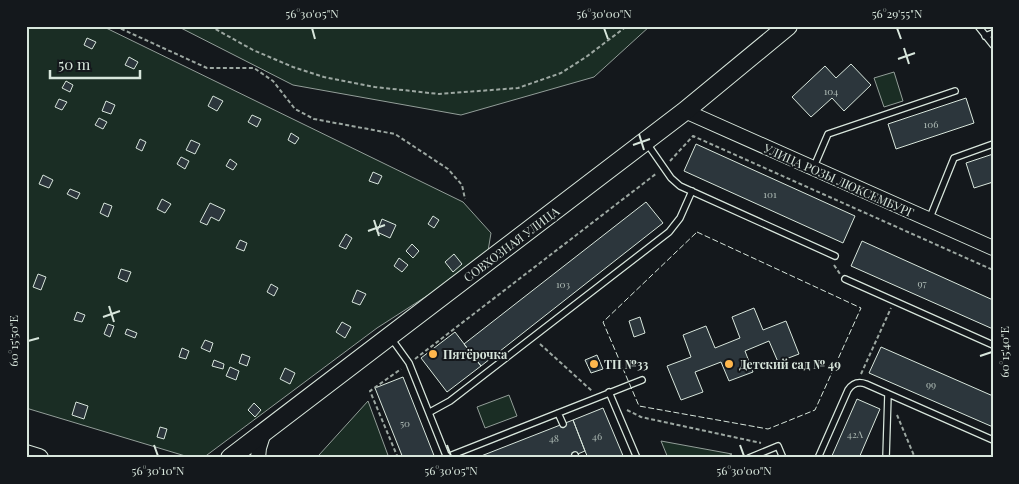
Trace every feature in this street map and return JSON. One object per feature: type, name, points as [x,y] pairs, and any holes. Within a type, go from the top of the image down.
[{"type":"main road","name":"СОВХОЗНАЯ УЛИЦА","points":[[230,458],[685,111],[788,26]]},
{"type":"main road","points":[[26,454],[39,458]]},
{"type":"street","name":"УЛИЦА РОЗЫ ЛЮКСЕМБУРГ","points":[[685,111],[993,248]]},
{"type":"street","points":[[258,458],[264,432]]},
{"type":"lane","points":[[978,26],[993,45]]},
{"type":"lane","points":[[985,36],[993,32]]},
{"type":"lane","points":[[813,169],[828,134],[955,91]]},
{"type":"lane","points":[[646,141],[675,182],[833,259]]},
{"type":"lane","points":[[928,220],[954,158],[993,144]]},
{"type":"lane","points":[[430,412],[450,401],[674,228],[692,191]]},
{"type":"lane","points":[[845,279],[993,344]]},
{"type":"lane","points":[[389,337],[409,363],[447,457],[597,396],[642,380]]},
{"type":"lane","points":[[818,458],[848,390],[857,383],[866,384],[993,440]]},
{"type":"lane","points":[[609,392],[637,458]]},
{"type":"lane","points":[[886,458],[888,394]]},
{"type":"lane","points":[[558,413],[563,424]]},
{"type":"lane","points":[[749,458],[778,446],[783,458]]},
{"type":"path","points":[[116,26],[207,68],[254,68],[273,81],[295,109],[314,119],[395,134],[448,169],[462,185],[465,199]]},
{"type":"path","points":[[210,26],[253,50],[293,67],[375,87],[439,94],[518,88],[561,73],[627,26]]},
{"type":"path","points":[[398,458],[370,391],[664,168],[693,136],[993,270]]},
{"type":"path","points":[[833,259],[838,272]]},
{"type":"path","points":[[857,383],[894,301]]},
{"type":"path","points":[[533,338],[597,396]]},
{"type":"path","points":[[888,394],[915,458]]},
{"type":"path","points":[[612,399],[620,406],[641,417],[778,446]]},
{"type":"green space","points":[[26,26],[102,26],[463,202],[491,233],[488,251],[433,292],[377,328],[203,458],[192,458],[26,408]]},
{"type":"green space","points":[[177,26],[650,26],[594,77],[461,115],[293,85]]},
{"type":"green space","points":[[894,72],[903,101],[884,107],[874,78]]},
{"type":"green space","points":[[509,395],[517,416],[485,428],[477,407]]},
{"type":"green space","points":[[368,401],[389,458],[319,458],[319,455]]},
{"type":"green space","points":[[661,441],[732,454],[724,458],[668,458]]},
{"type":"building","points":[[87,38],[96,42],[92,49],[84,45]]},
{"type":"building","points":[[129,57],[138,62],[134,69],[125,65]]},
{"type":"building","points":[[851,64],[871,85],[844,111],[832,98],[811,117],[792,97],[825,66],[836,78]]},
{"type":"building","points":[[66,81],[73,85],[70,92],[62,88]]},
{"type":"building","points":[[213,96],[223,101],[217,111],[208,106]]},
{"type":"building","points":[[966,98],[974,123],[896,149],[888,124]]},
{"type":"building","points":[[59,99],[67,102],[62,110],[55,107]]},
{"type":"building","points":[[106,101],[115,105],[111,114],[102,111]]},
{"type":"building","points":[[252,115],[261,119],[257,127],[248,122]]},
{"type":"building","points":[[99,118],[107,122],[103,129],[95,125]]},
{"type":"building","points":[[291,133],[299,138],[295,144],[288,140]]},
{"type":"building","points":[[140,139],[146,142],[142,151],[136,148]]},
{"type":"building","points":[[191,140],[200,144],[195,154],[186,150]]},
{"type":"building","points":[[696,144],[855,216],[843,243],[684,171]]},
{"type":"building","points":[[993,154],[993,182],[974,188],[966,163]]},
{"type":"building","points":[[181,157],[189,161],[185,169],[177,164]]},
{"type":"building","points":[[230,159],[237,164],[233,170],[226,166]]},
{"type":"building","points":[[373,172],[382,176],[378,184],[369,181]]},
{"type":"building","points":[[43,175],[53,180],[49,188],[39,184]]},
{"type":"building","points":[[70,189],[80,193],[77,199],[67,194]]},
{"type":"building","points":[[162,199],[171,204],[165,213],[157,209]]},
{"type":"building","points":[[646,202],[663,223],[481,366],[464,344]]},
{"type":"building","points":[[104,203],[112,206],[108,217],[100,213]]},
{"type":"building","points":[[210,203],[225,210],[219,221],[211,217],[207,225],[200,222]]},
{"type":"building","points":[[433,216],[439,220],[434,228],[428,224]]},
{"type":"building","points":[[382,219],[396,225],[390,238],[377,232]]},
{"type":"building","points":[[346,234],[352,238],[346,249],[339,246]]},
{"type":"building","points":[[240,240],[247,243],[244,251],[236,248]]},
{"type":"building","points":[[862,241],[993,300],[993,329],[851,266]]},
{"type":"building","points":[[412,244],[419,251],[413,258],[406,251]]},
{"type":"building","points":[[454,254],[462,264],[453,272],[445,262]]},
{"type":"building","points":[[399,258],[408,265],[402,272],[394,266]]},
{"type":"building","points":[[121,269],[131,272],[127,282],[118,278]]},
{"type":"building","points":[[38,274],[46,277],[41,290],[33,287]]},
{"type":"building","points":[[271,284],[278,288],[274,296],[267,292]]},
{"type":"building","points":[[357,290],[366,294],[360,305],[352,302]]},
{"type":"building","points":[[754,308],[763,330],[786,321],[799,354],[778,362],[769,341],[745,351],[753,372],[729,381],[721,362],[695,372],[703,392],[681,400],[667,366],[691,357],[683,335],[706,326],[715,348],[740,338],[732,317]]},
{"type":"building","points":[[77,312],[85,315],[82,322],[74,320]]},
{"type":"building","points":[[640,317],[645,333],[634,337],[629,321]]},
{"type":"building","points":[[342,322],[351,327],[345,338],[336,332]]},
{"type":"building","points":[[108,324],[114,326],[110,337],[104,334]]},
{"type":"building","points":[[127,329],[137,333],[135,338],[125,334]]},
{"type":"building","points":[[455,332],[481,366],[447,392],[421,358]]},
{"type":"building","points":[[205,340],[213,343],[210,352],[201,348]]},
{"type":"building","points":[[881,347],[993,396],[993,427],[869,373]]},
{"type":"building","points":[[182,348],[189,351],[186,359],[179,357]]},
{"type":"building","points":[[242,354],[250,357],[247,366],[239,363]]},
{"type":"building","name":"ТП №33","points":[[597,355],[603,369],[591,373],[585,360]]},
{"type":"building","points":[[214,360],[224,364],[223,369],[212,366]]},
{"type":"building","points":[[230,367],[239,371],[236,380],[226,376]]},
{"type":"building","points":[[285,368],[295,373],[290,384],[280,379]]},
{"type":"building","points":[[403,377],[435,458],[403,458],[375,388]]},
{"type":"building","points":[[857,399],[880,409],[859,458],[831,458]]},
{"type":"building","points":[[76,402],[88,406],[84,419],[72,415]]},
{"type":"building","points":[[254,403],[261,410],[255,417],[248,410]]},
{"type":"building","points":[[603,408],[624,458],[588,458],[585,451],[573,420]]},
{"type":"building","points":[[573,420],[585,451],[568,458],[476,458]]},
{"type":"building","points":[[160,427],[167,429],[164,439],[157,437]]},
{"type":"fence","points":[[697,232],[861,308],[815,410],[768,429],[639,406],[603,322],[697,232]]},
{"type":"place","name":"Пятёрочка","points":[[433,354]]},
{"type":"place","name":"ТП №33","points":[[594,364]]},
{"type":"place","name":"Детский сад № 49","points":[[729,364]]}]
